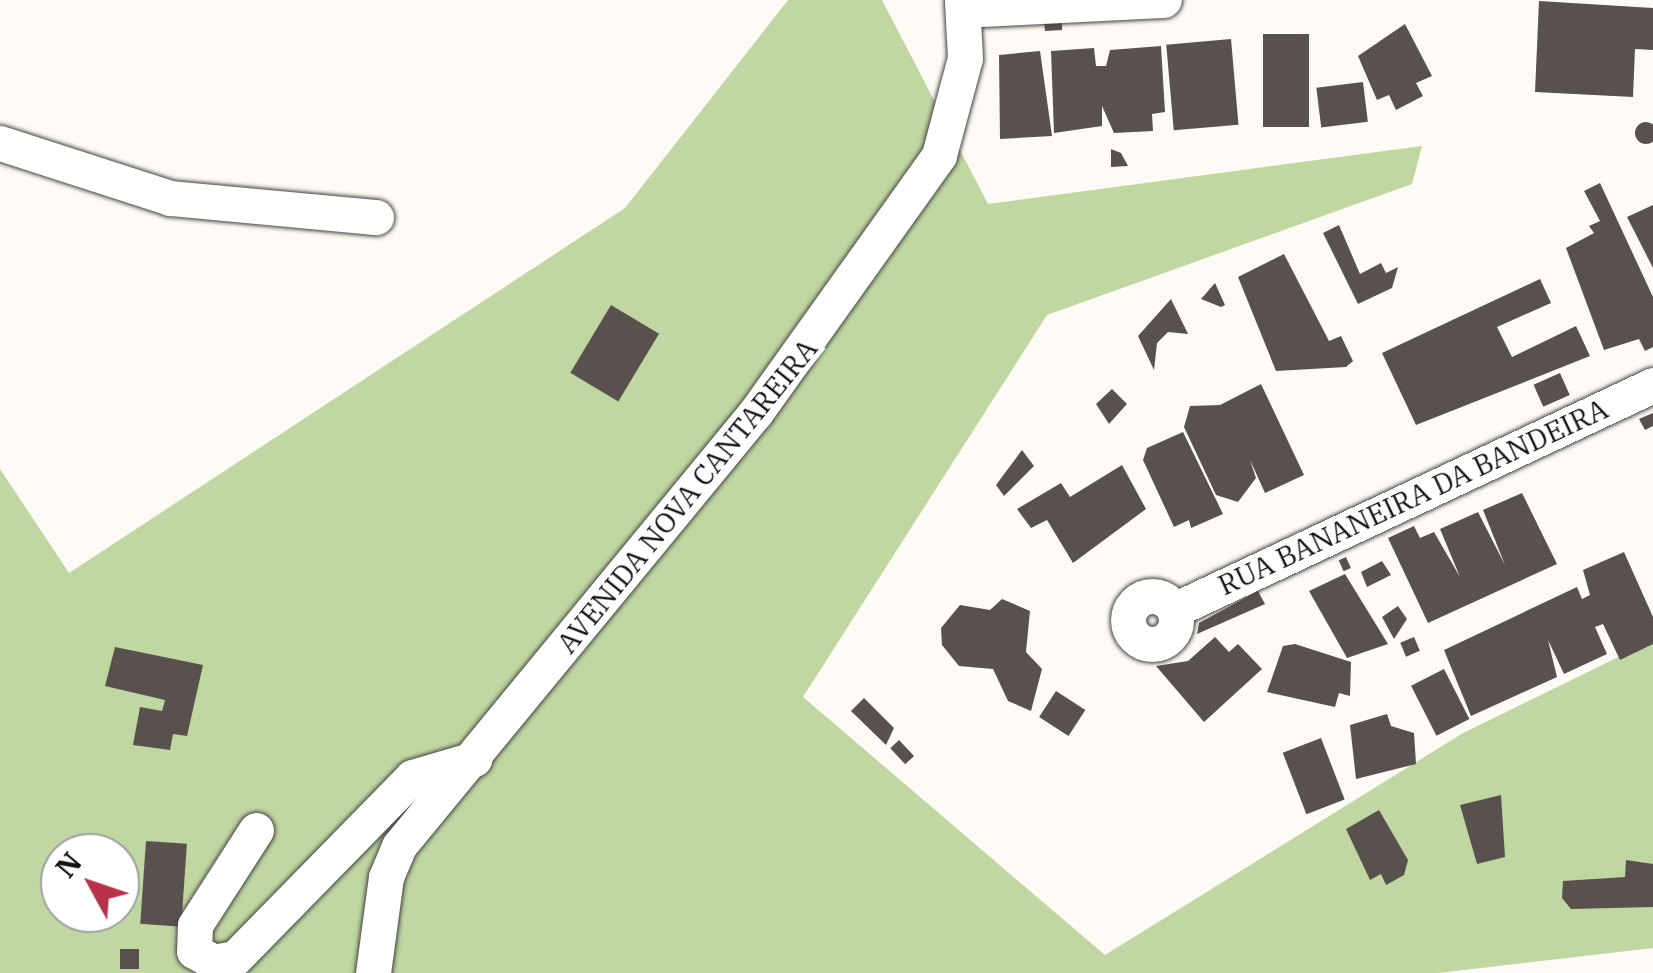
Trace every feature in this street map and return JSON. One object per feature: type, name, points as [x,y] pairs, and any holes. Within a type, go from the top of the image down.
[{"type":"street","points":[[963,5],[1164,0]]},
{"type":"street","name":"AVENIDA NOVA CANTAREIRA","points":[[373,973],[386,876],[400,846],[756,412],[908,202],[956,116],[963,5]]},
{"type":"street","points":[[0,143],[170,198],[376,217]]},
{"type":"street","name":"RUA BANANEIRA DA BANDEIRA","points":[[1174,610],[1653,385]]},
{"type":"street","points":[[256,830],[195,925],[194,951],[214,962],[235,958],[412,778],[474,759]]},
{"type":"green space","points":[[788,0],[882,0],[988,204],[1422,146],[1412,184],[1047,315],[803,697],[1105,955],[1463,733],[1653,640],[1653,948],[1438,973],[0,973],[0,469],[69,573],[625,208]]},
{"type":"building","points":[[1539,1],[1653,8],[1653,50],[1635,49],[1633,97],[1535,92]]},
{"type":"building","points":[[1044,21],[1062,22],[1062,30],[1045,31]]},
{"type":"building","points":[[1405,24],[1432,76],[1416,83],[1423,96],[1396,110],[1389,95],[1377,100],[1358,56]]},
{"type":"building","points":[[1263,34],[1309,34],[1309,127],[1263,127]]},
{"type":"building","points":[[1231,39],[1238,125],[1174,130],[1166,45]]},
{"type":"building","points":[[1161,46],[1165,112],[1152,114],[1153,131],[1114,133],[1102,106],[1102,126],[1054,133],[1051,51],[1094,48],[1096,66],[1106,66],[1110,50]]},
{"type":"building","points":[[1040,51],[1052,136],[1000,139],[999,55]]},
{"type":"building","points":[[1363,82],[1368,122],[1321,127],[1316,88]]},
{"type":"building","points":[[1646,122],[1654,125],[1654,141],[1646,144],[1638,141],[1635,133],[1638,125]]},
{"type":"building","points":[[1111,149],[1121,153],[1128,166],[1111,167]]},
{"type":"building","points":[[1600,183],[1653,297],[1653,347],[1645,351],[1639,339],[1604,350],[1566,248],[1594,233],[1589,226],[1600,221],[1584,191]]},
{"type":"building","points":[[1653,205],[1653,268],[1627,217]]},
{"type":"building","points":[[1339,225],[1360,274],[1381,263],[1386,273],[1398,267],[1392,288],[1358,304],[1323,233]]},
{"type":"building","points":[[1284,254],[1329,341],[1341,336],[1353,361],[1346,367],[1276,371],[1238,277]]},
{"type":"building","points":[[1540,279],[1551,303],[1497,327],[1512,357],[1576,326],[1590,356],[1416,425],[1382,353]]},
{"type":"building","points":[[1215,283],[1225,305],[1221,307],[1201,299]]},
{"type":"building","points":[[1171,299],[1188,334],[1168,332],[1157,343],[1154,370],[1138,336]]},
{"type":"building","points":[[611,305],[659,334],[618,402],[570,373]]},
{"type":"building","points":[[1560,373],[1570,395],[1543,407],[1534,385]]},
{"type":"building","points":[[1261,384],[1304,475],[1265,493],[1250,460],[1256,478],[1238,502],[1216,495],[1184,427],[1190,406],[1220,405]]},
{"type":"building","points":[[1112,389],[1127,404],[1109,424],[1096,404]]},
{"type":"building","points":[[1653,413],[1653,426],[1645,430],[1639,419]]},
{"type":"building","points":[[1183,432],[1223,514],[1191,528],[1189,520],[1174,527],[1143,460],[1147,448]]},
{"type":"building","points":[[1022,450],[1034,466],[1004,496],[996,485]]},
{"type":"building","points":[[1122,465],[1146,509],[1073,563],[1047,520],[1031,528],[1017,509],[1061,483],[1070,497]]},
{"type":"building","points":[[1522,493],[1557,564],[1428,623],[1388,538],[1414,526],[1420,538],[1434,532],[1460,577],[1440,529],[1478,512],[1505,565],[1483,510]]},
{"type":"building","points":[[1624,552],[1653,617],[1653,644],[1620,660],[1603,624],[1595,627],[1607,654],[1564,674],[1548,640],[1557,677],[1471,716],[1444,650],[1577,587],[1582,599],[1590,595],[1583,570]]},
{"type":"building","points":[[1346,557],[1351,568],[1344,571],[1339,560]]},
{"type":"building","points":[[1382,561],[1391,575],[1367,587],[1361,572]]},
{"type":"building","points":[[1345,574],[1388,644],[1347,658],[1309,591]]},
{"type":"building","points":[[1258,591],[1265,604],[1197,634],[1199,623]]},
{"type":"building","points":[[1002,599],[1030,611],[1026,652],[1042,669],[1031,711],[1008,701],[993,669],[959,666],[942,645],[941,628],[960,605],[990,610]]},
{"type":"building","points":[[1398,606],[1407,619],[1394,639],[1382,617]]},
{"type":"building","points":[[1215,637],[1229,652],[1238,644],[1262,669],[1204,722],[1156,666],[1188,661]]},
{"type":"building","points":[[1414,637],[1420,651],[1406,657],[1400,643]]},
{"type":"building","points":[[1295,644],[1351,662],[1350,696],[1339,693],[1335,707],[1267,692],[1283,646]]},
{"type":"building","points":[[115,647],[203,665],[187,736],[173,734],[170,750],[133,745],[140,707],[162,711],[165,700],[105,686]]},
{"type":"building","points":[[1444,669],[1469,719],[1436,736],[1411,686]]},
{"type":"building","points":[[1056,691],[1085,710],[1068,736],[1039,717]]},
{"type":"building","points":[[864,698],[894,728],[886,745],[851,711]]},
{"type":"building","points":[[1387,714],[1391,726],[1414,733],[1416,764],[1356,779],[1350,725]]},
{"type":"building","points":[[1321,738],[1345,800],[1306,814],[1283,753]]},
{"type":"building","points":[[899,740],[914,756],[905,764],[890,748]]},
{"type":"building","points":[[1501,795],[1505,857],[1477,864],[1460,805]]},
{"type":"building","points":[[1379,810],[1408,860],[1404,875],[1386,885],[1381,874],[1370,880],[1346,829]]},
{"type":"building","points":[[146,841],[187,844],[181,927],[140,924]]},
{"type":"building","points":[[1626,860],[1653,864],[1653,907],[1571,909],[1562,898],[1563,881],[1625,877]]},
{"type":"building","points":[[120,949],[139,949],[139,969],[120,969]]}]
